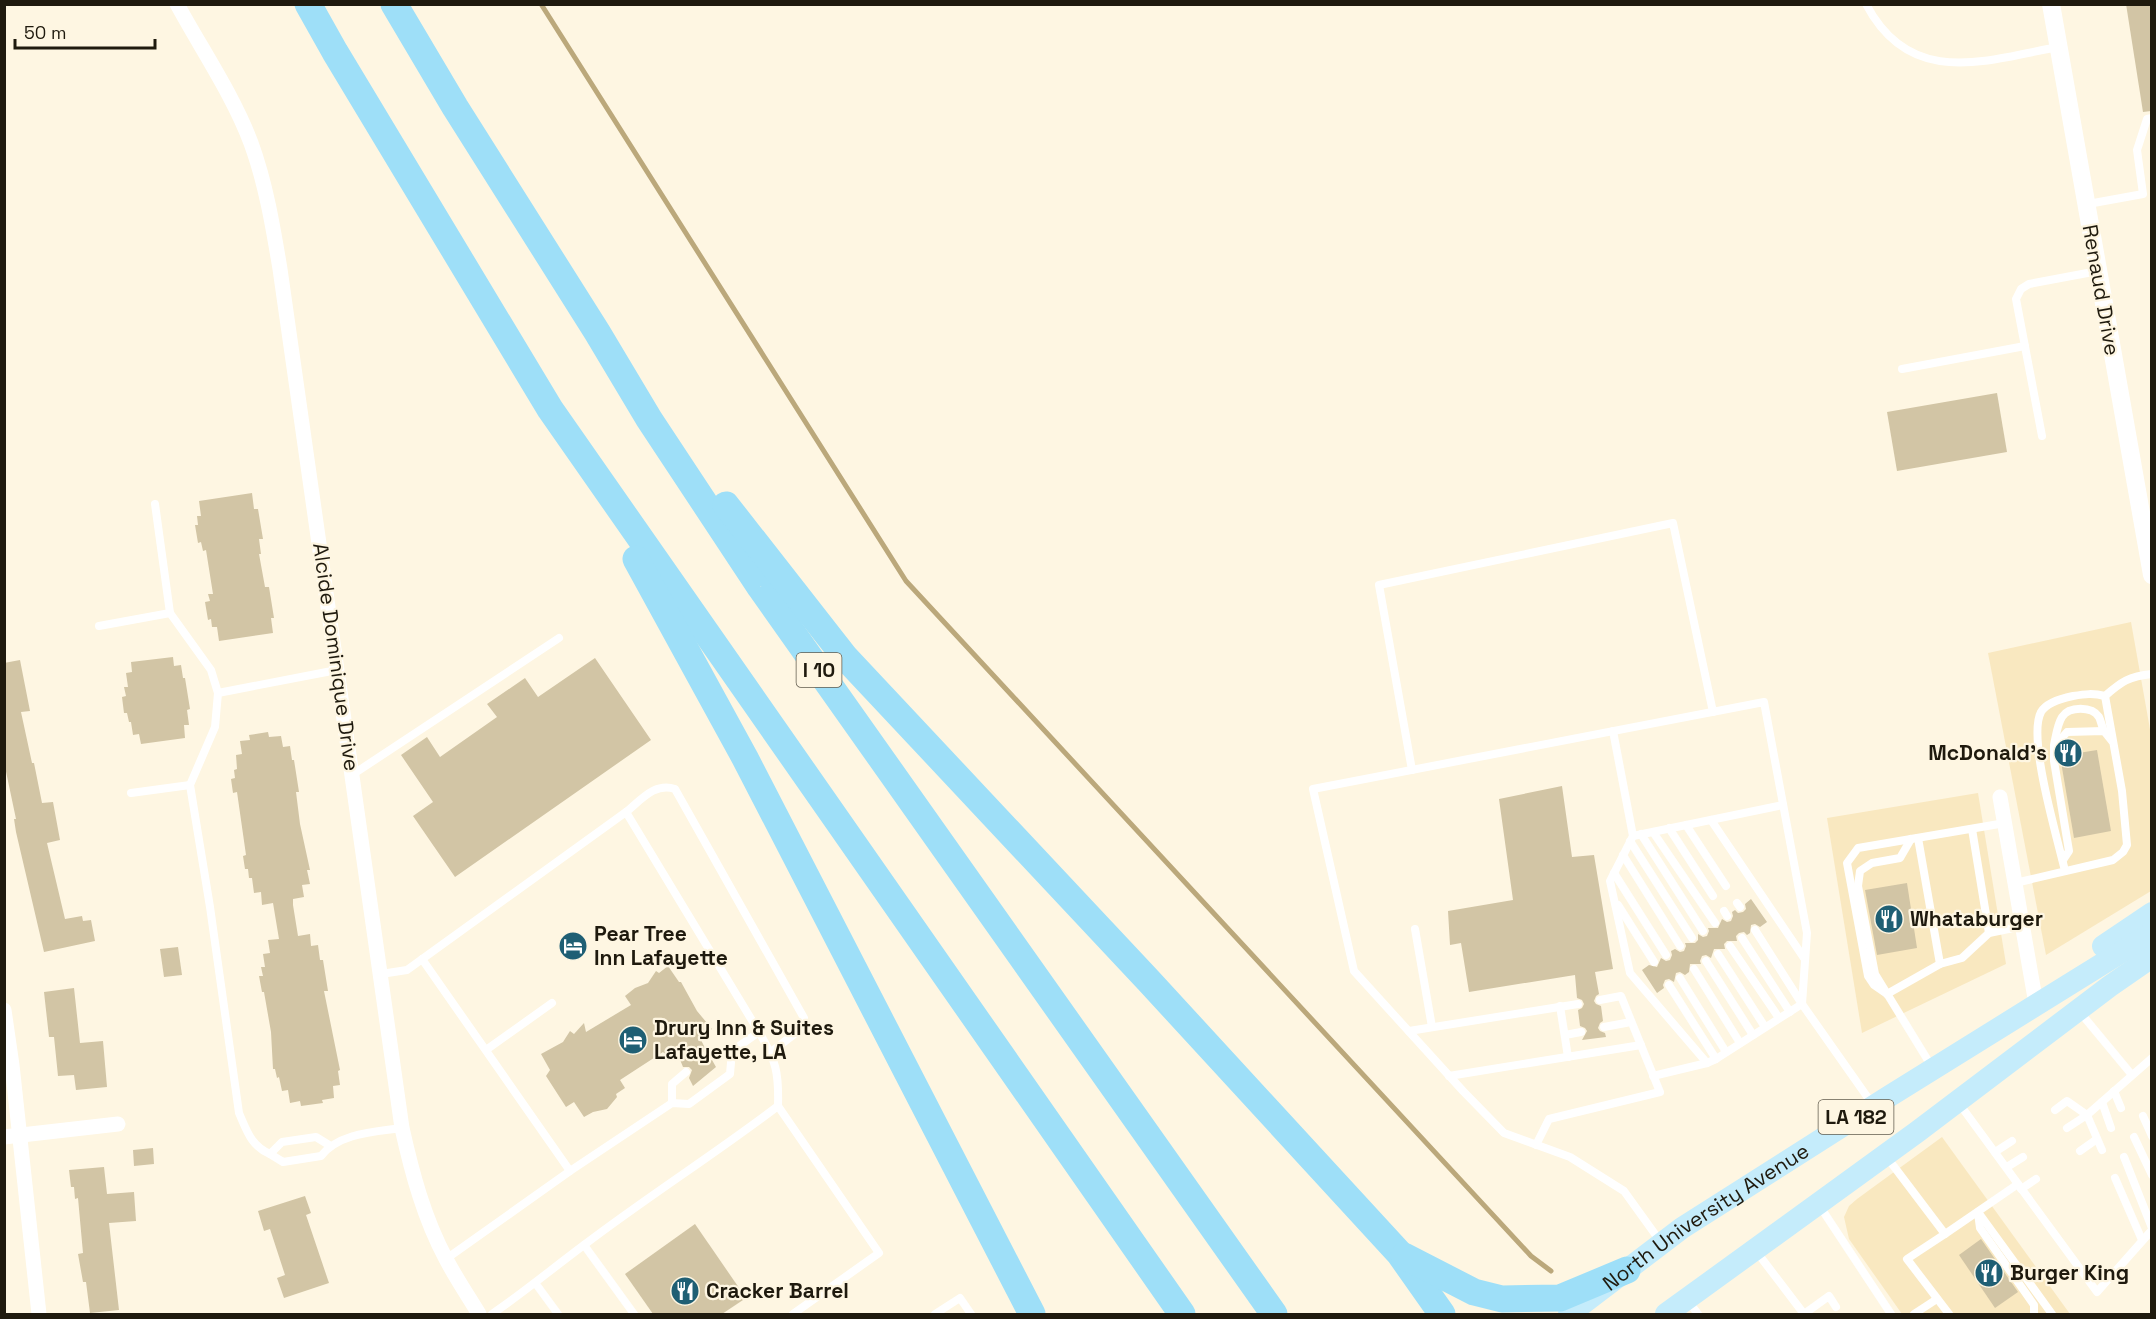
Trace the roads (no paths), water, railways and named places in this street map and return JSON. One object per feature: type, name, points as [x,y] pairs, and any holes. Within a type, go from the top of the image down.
[{"type":"highway","points":[[308,4],[550,409],[652,587],[745,758],[1032,1314]]},
{"type":"highway","name":"I 10","points":[[394,4],[455,107],[649,419],[760,587],[1274,1314]]},
{"type":"highway","points":[[597,332],[763,555],[845,657],[1148,980],[1399,1253],[1442,1314]]},
{"type":"highway","points":[[550,409],[1182,1314]]},
{"type":"highway","points":[[1399,1253],[1474,1292],[1502,1299],[1560,1298],[1627,1270]]},
{"type":"main road","points":[[2097,966],[2100,948],[2151,913]]},
{"type":"main road","name":"North University Avenue","points":[[1569,1314],[1682,1228],[2151,933]]},
{"type":"main road","name":"LA 182","points":[[1666,1314],[1692,1307],[1755,1250],[2151,957]]},
{"type":"street","name":"Alcide Dominique Drive","points":[[177,4],[231,101],[251,143],[268,201],[280,269],[402,1128],[410,1164],[427,1218],[446,1259],[479,1314]]},
{"type":"street","name":"Renaud Drive","points":[[2051,4],[2151,575]]},
{"type":"street","points":[[2000,797],[2036,1004]]},
{"type":"street","points":[[4,1010],[12,1136],[39,1314]]},
{"type":"street","points":[[12,1136],[117,1124]]},
{"type":"lane","points":[[1866,4],[1876,24],[1895,42],[1921,57],[1943,63],[1971,63],[2058,47]]},
{"type":"lane","points":[[2086,204],[2143,194],[2137,150],[2147,119],[2151,118]]},
{"type":"lane","points":[[2042,436],[2016,299],[2021,289],[2029,284],[2098,271]]},
{"type":"lane","points":[[1902,369],[2025,346]]},
{"type":"lane","points":[[155,504],[170,613],[211,670],[218,693],[215,727],[190,785],[239,1113],[250,1139],[260,1150],[283,1162],[321,1156],[329,1145],[350,1137],[402,1128]]},
{"type":"lane","points":[[1412,770],[1379,585],[1673,523],[1713,712]]},
{"type":"lane","points":[[99,626],[170,613]]},
{"type":"lane","points":[[352,775],[559,638]]},
{"type":"lane","points":[[218,693],[337,670]]},
{"type":"lane","points":[[2105,696],[2122,681],[2138,675],[2151,674]]},
{"type":"lane","points":[[2065,871],[2040,764],[2037,723],[2045,707],[2063,698],[2093,693],[2105,696]]},
{"type":"lane","points":[[2015,883],[2113,860],[2123,852],[2127,845],[2122,791],[2105,696]]},
{"type":"lane","points":[[1662,1244],[1624,1191],[1570,1157],[1504,1133],[1449,1076],[1354,970],[1313,789],[1764,702],[1807,933],[1802,1004]]},
{"type":"lane","points":[[2062,860],[2069,851],[2054,747],[2063,715],[2074,710],[2089,709],[2099,716],[2104,731],[2114,745]]},
{"type":"lane","points":[[1613,731],[1635,837],[1692,938]]},
{"type":"lane","points":[[2054,747],[2067,732],[2104,731]]},
{"type":"lane","points":[[131,794],[190,785]]},
{"type":"lane","points":[[381,974],[406,970],[423,959],[657,787],[667,786],[675,789],[804,1018],[801,1029],[771,1052]]},
{"type":"lane","points":[[1707,1063],[1630,973],[1610,881],[1635,837],[1783,805]]},
{"type":"lane","points":[[626,812],[771,1052],[779,1077],[778,1106],[879,1253],[793,1314]]},
{"type":"lane","points":[[1711,820],[1805,959]]},
{"type":"lane","points":[[1887,994],[1874,985],[1868,976],[1847,864],[1858,848],[2005,823]]},
{"type":"lane","points":[[1686,825],[1726,886]]},
{"type":"lane","points":[[1669,828],[1713,896]]},
{"type":"lane","points":[[1972,829],[1989,933]]},
{"type":"lane","points":[[1653,832],[1715,923]]},
{"type":"lane","points":[[1635,837],[1703,931]]},
{"type":"lane","points":[[1915,838],[1940,964]]},
{"type":"lane","points":[[1915,838],[1900,858],[1872,863],[1860,871],[1858,886],[1870,959],[1875,974],[1933,1068]]},
{"type":"lane","points":[[1623,855],[1680,946]]},
{"type":"lane","points":[[1614,873],[1666,954]]},
{"type":"lane","points":[[1614,899],[1654,962]]},
{"type":"lane","points":[[1887,994],[1940,964],[1962,958],[1989,933],[2023,926]]},
{"type":"lane","points":[[1415,929],[1432,1027]]},
{"type":"lane","points":[[1755,930],[1802,1004],[1874,1106]]},
{"type":"lane","points":[[1742,938],[1790,1012]]},
{"type":"lane","points":[[1730,946],[1779,1018]]},
{"type":"lane","points":[[1718,954],[1765,1027]]},
{"type":"lane","points":[[423,959],[570,1172]]},
{"type":"lane","points":[[1706,961],[1753,1035]]},
{"type":"lane","points":[[1694,969],[1740,1042]]},
{"type":"lane","points":[[1680,978],[1726,1052]]},
{"type":"lane","points":[[1669,985],[1716,1059]]},
{"type":"lane","points":[[1536,1145],[1549,1119],[1660,1092],[1621,996],[1600,1000]]},
{"type":"lane","points":[[486,1050],[552,1003]]},
{"type":"lane","points":[[1409,1031],[1578,1004]]},
{"type":"lane","points":[[1653,1076],[1716,1059],[1802,1004]]},
{"type":"lane","points":[[1560,1006],[1568,1057]]},
{"type":"lane","points":[[2078,1010],[2131,1080]]},
{"type":"lane","points":[[1604,1027],[1631,1022]]},
{"type":"lane","points":[[708,1054],[732,1051],[759,1032]]},
{"type":"lane","points":[[1565,1035],[1581,1032]]},
{"type":"lane","points":[[1449,1076],[1641,1045]]},
{"type":"lane","points":[[446,1259],[672,1103],[689,1104],[730,1074],[732,1051]]},
{"type":"lane","points":[[2067,1128],[2131,1080],[2151,1058]]},
{"type":"lane","points":[[672,1103],[672,1084],[686,1072]]},
{"type":"lane","points":[[2114,1091],[2121,1108]]},
{"type":"lane","points":[[1958,1101],[2097,1292],[2151,1229],[2124,1157]]},
{"type":"lane","points":[[2055,1110],[2067,1101],[2087,1115],[2102,1150]]},
{"type":"lane","points":[[2102,1102],[2111,1128]]},
{"type":"lane","points":[[492,1314],[778,1106]]},
{"type":"lane","points":[[2143,1116],[2151,1136]]},
{"type":"lane","points":[[270,1154],[282,1142],[298,1139],[316,1137],[329,1145]]},
{"type":"lane","points":[[2134,1137],[2151,1175]]},
{"type":"lane","points":[[2080,1151],[2097,1139]]},
{"type":"lane","points":[[1995,1152],[2012,1141]]},
{"type":"lane","points":[[1886,1155],[1945,1234]]},
{"type":"lane","points":[[2007,1167],[2023,1157]]},
{"type":"lane","points":[[2115,1178],[2142,1240]]},
{"type":"lane","points":[[1949,1314],[1907,1259],[1978,1212],[2020,1186],[2036,1179]]},
{"type":"lane","points":[[1818,1204],[1891,1314]]},
{"type":"lane","points":[[1978,1212],[1980,1228],[2034,1305],[2034,1314]]},
{"type":"lane","points":[[1978,1212],[2052,1314]]},
{"type":"lane","points":[[584,1245],[634,1314]]},
{"type":"lane","points":[[1755,1250],[1807,1314],[1829,1296],[1836,1307]]},
{"type":"lane","points":[[536,1284],[558,1314]]},
{"type":"lane","points":[[935,1314],[960,1298],[971,1314]]},
{"type":"lane","points":[[1914,1314],[1937,1299]]},
{"type":"waterway","points":[[541,4],[906,581],[1531,1256],[1551,1271]]},
{"type":"place","name":"McDonald's","points":[[2068,753]]},
{"type":"place","name":"Whataburger","points":[[1889,919]]},
{"type":"place","name":"Pear Tree Inn Lafayette","points":[[573,946]]},
{"type":"place","name":"Drury Inn & Suites Lafayette, LA","points":[[633,1040]]},
{"type":"place","name":"Burger King","points":[[1989,1273]]},
{"type":"place","name":"Cracker Barrel","points":[[685,1291]]}]
